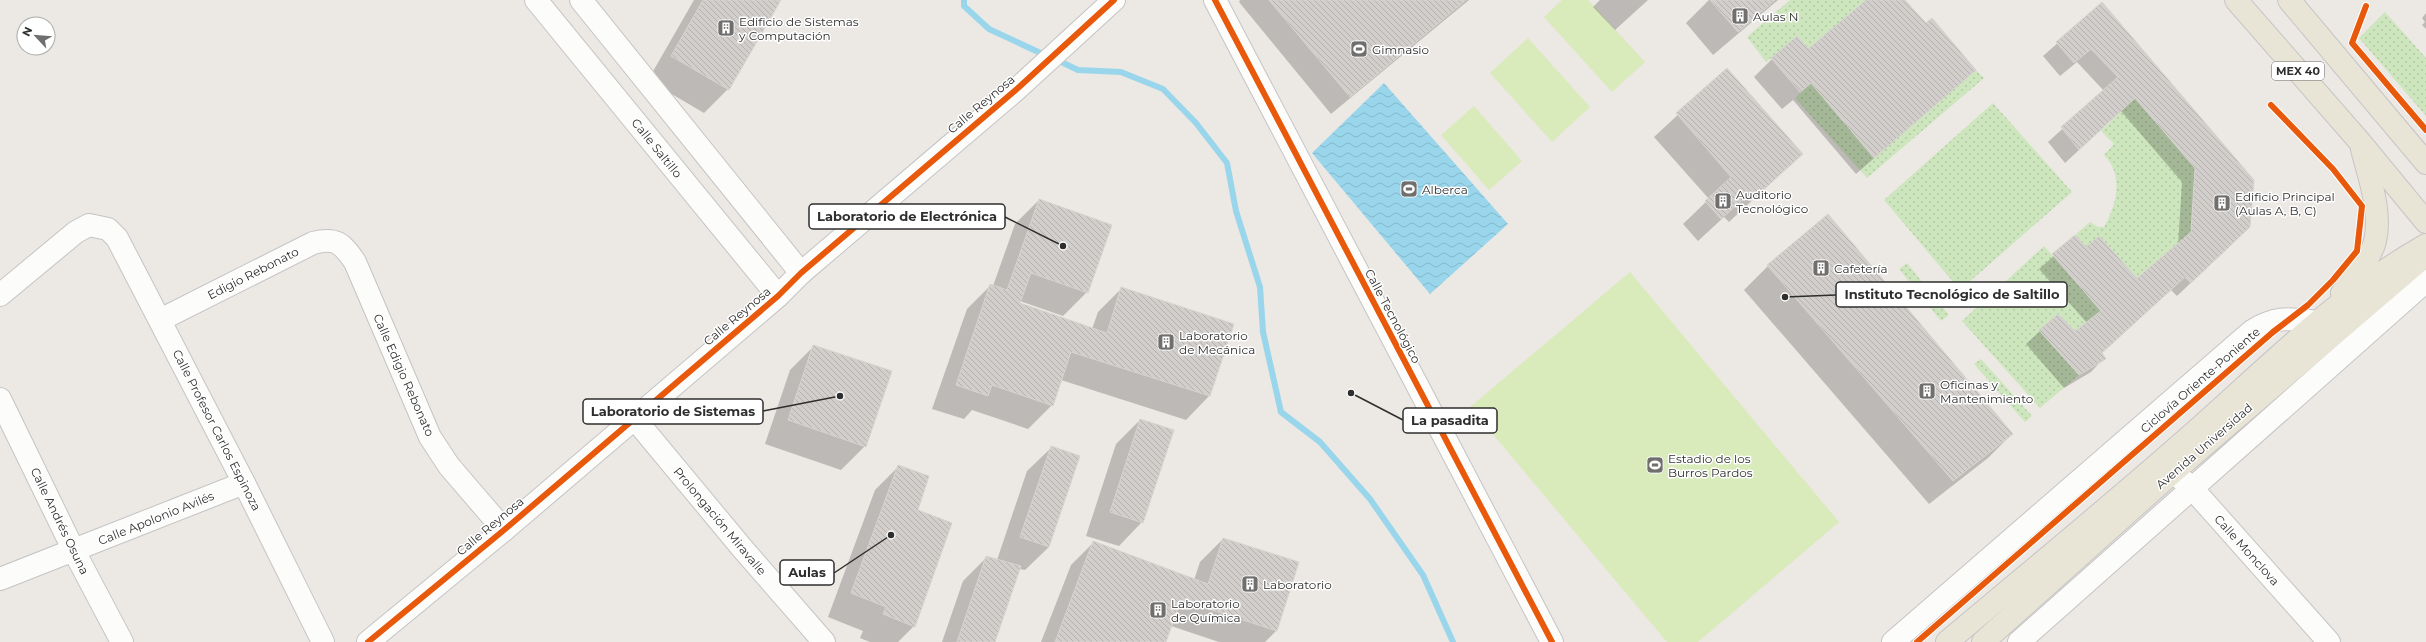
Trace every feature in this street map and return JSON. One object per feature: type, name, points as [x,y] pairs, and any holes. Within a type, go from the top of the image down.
[{"type":"main road","name":"MEX 40","points":[[2236,0],[2360,142],[2426,222]]},
{"type":"main road","name":"MEX 40","points":[[2289,0],[2426,162]]},
{"type":"main road","points":[[2319,322],[2365,261],[2375,241],[2376,224],[2373,192],[2360,142]]},
{"type":"main road","name":"Avenida Universidad","points":[[1983,642],[2319,322],[2387,269],[2426,245]]},
{"type":"main road","name":"Avenida Universidad","points":[[1948,642],[2166,468],[2417,264],[2426,253]]},
{"type":"street","name":"Calle Saltillo","points":[[536,0],[778,296]]},
{"type":"street","points":[[580,0],[801,273]]},
{"type":"street","name":"Calle Tecnológico","points":[[1215,0],[1552,642]]},
{"type":"street","name":"Calle Reynosa","points":[[368,642],[504,530],[778,296],[801,273],[1018,88],[1108,5]]},
{"type":"street","name":"Calle Profesor Carlos Espinoza","points":[[0,295],[76,232],[89,225],[100,226],[108,229],[117,238],[244,483],[323,642]]},
{"type":"street","name":"Edigio Rebonato","points":[[160,320],[313,243],[326,240],[337,241],[346,250]]},
{"type":"street","name":"Calle Edigio Rebonato","points":[[346,250],[355,262],[430,437],[449,466],[504,530]]},
{"type":"street","name":"Avenida Universidad","points":[[2019,642],[2191,487],[2426,281]]},
{"type":"street","points":[[1893,642],[2252,331],[2268,321],[2289,318],[2319,322]]},
{"type":"street","name":"Calle Andrés Osuna","points":[[0,398],[74,551],[122,642]]},
{"type":"street","name":"Prolongación Miravalle","points":[[634,418],[742,548],[824,642]]},
{"type":"street","name":"Calle Monclova","points":[[2166,468],[2191,487],[2329,642]]},
{"type":"street","name":"Calle Apolonio Avilés","points":[[0,579],[244,483]]},
{"type":"green space","points":[[1562,0],[1588,0],[1645,62],[1612,92],[1544,17]]},
{"type":"green space","points":[[1790,0],[1866,0],[1808,49],[1797,36],[1766,62],[1747,37]]},
{"type":"green space","points":[[2385,12],[2426,58],[2426,116],[2359,38]]},
{"type":"green space","points":[[1528,38],[1590,107],[1552,142],[1490,73]]},
{"type":"green space","points":[[1976,70],[1984,78],[1867,178],[1795,98],[1811,83],[1874,157]]},
{"type":"green space","points":[[2135,98],[2195,168],[2191,232],[2122,291],[2127,268],[2099,236],[2086,247],[2075,235],[2090,222],[2098,227],[2104,227],[2109,218],[2115,199],[2116,181],[2114,171],[2104,155],[2114,144],[2101,131]]},
{"type":"green space","points":[[1993,103],[2072,192],[1960,290],[1884,200]]},
{"type":"green space","points":[[1474,106],[1522,161],[1489,190],[1441,135]]},
{"type":"green space","points":[[2044,246],[2101,311],[2075,331],[2058,314],[2039,330],[2079,375],[2040,408],[1962,321]]},
{"type":"green space","points":[[1907,263],[1949,315],[1941,321],[1899,269]]},
{"type":"green space","name":"Estadio de los Burros Pardos","points":[[1630,272],[1839,522],[1698,642],[1667,642],[1470,407]]},
{"type":"green space","points":[[1981,359],[2032,416],[2025,422],[1974,364]]},
{"type":"water","name":"Alberca","points":[[1384,83],[1508,224],[1430,294],[1312,153]]},
{"type":"building","name":"Edificio de Sistemas y Computación","points":[[703,0],[781,0],[729,90],[671,56]]},
{"type":"building","name":"Gimnasio","points":[[1269,0],[1466,0],[1350,97]]},
{"type":"building","name":"Aulas N","points":[[1710,0],[1775,0],[1738,32]]},
{"type":"building","points":[[1866,0],[1905,0],[1926,23],[1932,18],[1976,70],[1874,158],[1811,83],[1800,92],[1771,58],[1797,36],[1808,49]]},
{"type":"building","name":"Edificio Principal (Aulas A, B, C)","points":[[2102,2],[2254,180],[2250,227],[2191,283],[2185,277],[2102,353],[2106,359],[2079,375],[2039,330],[2058,314],[2075,331],[2101,311],[2052,254],[2075,235],[2086,247],[2099,236],[2137,278],[2191,232],[2195,168],[2135,98],[2079,150],[2061,127],[2118,77],[2091,49],[2074,63],[2056,42]]},
{"type":"building","points":[[1727,68],[1803,154],[1752,200],[1748,195],[1721,219],[1705,201],[1731,177],[1676,113]]},
{"type":"building","points":[[1039,199],[1112,225],[1088,293],[1031,273],[1020,303],[1107,333],[1121,287],[1234,324],[1210,396],[1071,352],[1053,406],[992,385],[988,396],[956,385],[990,284],[1007,290]]},
{"type":"building","name":"Oficinas y Mantenimiento","points":[[1828,214],[2013,434],[1953,481],[1767,265]]},
{"type":"building","points":[[813,345],[892,371],[866,447],[788,420]]},
{"type":"building","points":[[1140,419],[1174,430],[1143,523],[1110,512]]},
{"type":"building","points":[[1051,446],[1080,456],[1049,547],[1020,537]]},
{"type":"building","points":[[898,465],[929,476],[918,510],[952,523],[915,627],[883,614],[886,607],[851,593]]},
{"type":"building","points":[[1223,538],[1299,562],[1277,631],[1181,600],[1166,642],[1055,642],[1093,541],[1208,584]]},
{"type":"building","points":[[986,556],[1021,566],[995,642],[957,642]]},
{"type":"waterway","points":[[964,0],[964,6],[989,29],[1047,56]]},
{"type":"waterway","points":[[1055,59],[1078,70],[1121,72],[1163,89],[1196,123],[1227,163],[1236,211],[1260,287],[1263,332],[1281,412],[1320,442],[1370,499],[1423,575],[1453,642]]},
{"type":"cycle path","points":[[368,642],[504,530],[778,296],[801,273],[1018,88],[1114,0]]},
{"type":"cycle path","points":[[1215,0],[1552,642]]},
{"type":"cycle path","points":[[2366,6],[2352,43],[2426,130]]},
{"type":"cycle path","name":"Ciclovía Oriente-Poniente","points":[[1917,642],[2273,332],[2308,305],[2333,280],[2357,251],[2362,206],[2333,169],[2271,105]]},
{"type":"place","name":"Aulas N","points":[[1740,16]]},
{"type":"place","name":"Edificio de Sistemas y Computación","points":[[726,28]]},
{"type":"place","name":"Gimnasio","points":[[1359,49]]},
{"type":"place","name":"Alberca","points":[[1409,189]]},
{"type":"place","name":"Auditorio Tecnológico","points":[[1723,201]]},
{"type":"place","name":"Edificio Principal (Aulas A, B, C)","points":[[2222,203]]},
{"type":"place","name":"Laboratorio de Electrónica","points":[[1063,246]]},
{"type":"place","name":"Cafetería","points":[[1821,268]]},
{"type":"place","name":"Instituto Tecnológico de Saltillo","points":[[1785,297]]},
{"type":"place","name":"Laboratorio de Mecánica","points":[[1166,342]]},
{"type":"place","name":"Oficinas y Mantenimiento","points":[[1927,391]]},
{"type":"place","name":"La pasadita","points":[[1351,393]]},
{"type":"place","name":"Laboratorio de Sistemas","points":[[840,396]]},
{"type":"place","name":"Estadio de los Burros Pardos","points":[[1655,465]]},
{"type":"place","name":"Aulas","points":[[891,535]]},
{"type":"place","name":"Laboratorio","points":[[1250,584]]},
{"type":"place","name":"Laboratorio de Química","points":[[1158,610]]}]
